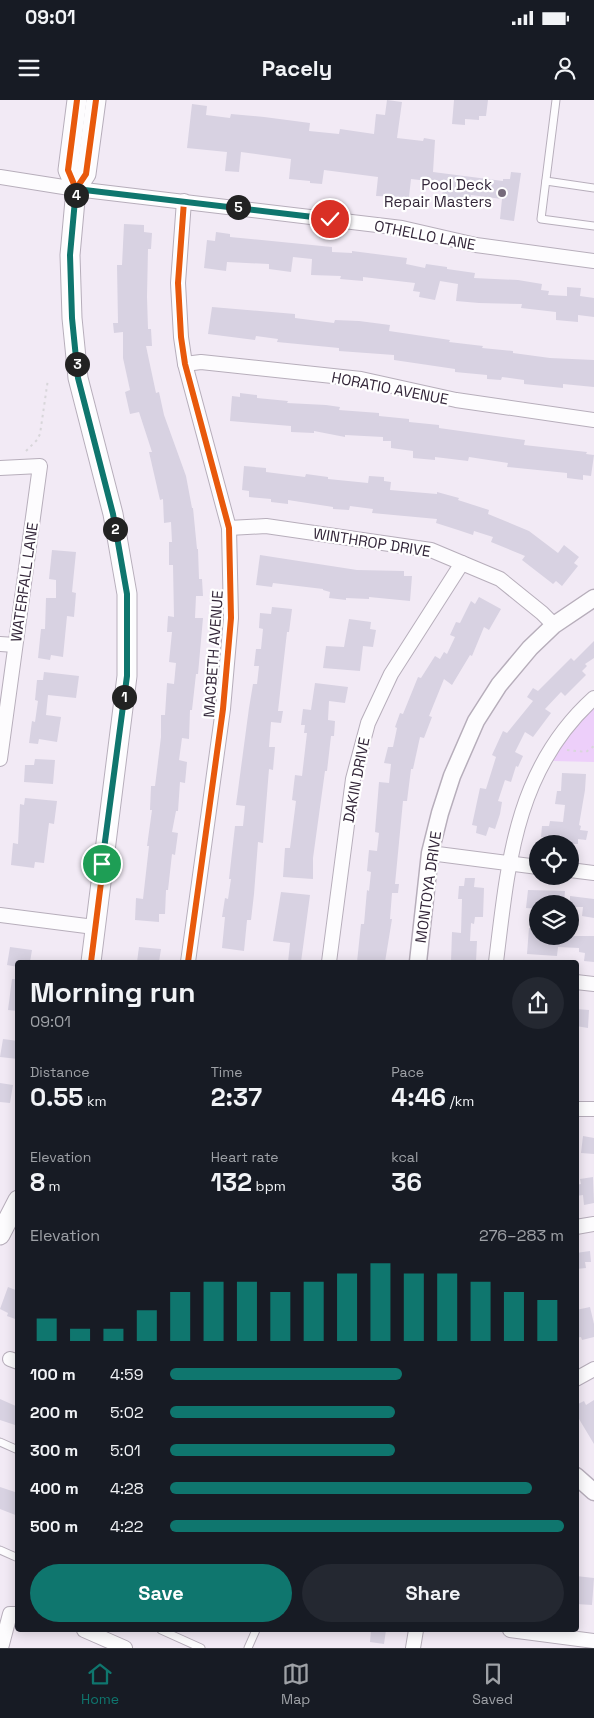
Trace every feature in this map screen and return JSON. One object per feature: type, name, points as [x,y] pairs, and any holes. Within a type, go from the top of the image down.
[{"type":"main road","points":[[77,100],[68,170],[76,189],[70,255],[72,318],[78,378],[113,514],[127,594],[127,676],[91,960]]},
{"type":"main road","points":[[76,189],[86,174],[96,100]]},
{"type":"main road","points":[[0,1235],[15,1206]]},
{"type":"street","name":"OTHELLO LANE","points":[[0,177],[76,189],[402,228],[476,245],[594,261]]},
{"type":"street","name":"MACBETH AVENUE","points":[[184,201],[178,283],[181,337],[185,364],[229,528],[231,618],[221,719],[188,960]]},
{"type":"street","name":"HORATIO AVENUE","points":[[185,364],[201,362],[361,379],[456,400],[594,420]]},
{"type":"street","name":"WATERFALL LANE","points":[[0,468],[40,466],[0,759]]},
{"type":"street","name":"WINTHROP DRIVE","points":[[229,528],[266,526],[431,550],[500,579],[554,625]]},
{"type":"street","name":"DAKIN DRIVE","points":[[329,960],[353,779],[368,723],[391,674],[462,563]]},
{"type":"street","name":"MONTOYA DRIVE","points":[[418,960],[430,853],[452,776],[476,721],[499,685],[530,648],[554,625],[594,598]]},
{"type":"street","points":[[0,644],[15,645]]},
{"type":"street","points":[[496,960],[509,863],[534,780],[565,728],[594,698]]},
{"type":"street","points":[[430,853],[529,866]]},
{"type":"street","points":[[579,871],[594,873]]},
{"type":"street","points":[[0,914],[94,927]]},
{"type":"street","points":[[579,982],[594,984]]},
{"type":"street","points":[[579,1109],[594,1109]]},
{"type":"street","points":[[579,1226],[594,1224]]},
{"type":"street","points":[[579,1377],[594,1369]]},
{"type":"street","points":[[579,1479],[594,1492]]},
{"type":"street","points":[[1,1648],[14,1614]]},
{"type":"street","points":[[89,1632],[125,1648]]},
{"type":"street","points":[[414,1648],[416,1632]]},
{"type":"street","points":[[525,1632],[594,1641]]},
{"type":"lane","points":[[556,100],[541,219],[594,226]]},
{"type":"lane","points":[[546,180],[594,188]]},
{"type":"lane","points":[[0,1442],[15,1449]]},
{"type":"lane","points":[[0,1550],[15,1557]]},
{"type":"lane","points":[[165,1632],[201,1648]]},
{"type":"lane","points":[[248,1648],[255,1632]]},
{"type":"path","points":[[26,450],[37,440],[40,434],[48,379]]},
{"type":"path","points":[[563,748],[586,752],[594,746]]},
{"type":"shaded area","points":[[594,707],[594,762],[553,761],[566,739]]},
{"type":"building","points":[[387,100],[402,102],[397,138],[423,141],[424,138],[435,140],[433,172],[503,181],[503,179],[510,179],[511,172],[521,173],[514,221],[500,219],[502,199],[471,195],[469,208],[451,208],[451,206],[441,205],[444,183],[411,179],[409,197],[376,196],[378,177],[324,170],[322,184],[310,183],[310,181],[289,179],[291,159],[241,152],[239,172],[225,171],[227,152],[187,148],[192,104],[207,106],[206,115],[230,118],[231,114],[264,117],[310,123],[309,131],[339,134],[340,129],[374,134],[376,114],[385,115]]},
{"type":"building","points":[[454,100],[488,100],[486,116],[479,116],[479,120],[465,119],[465,125],[452,124]]},
{"type":"building","points":[[124,224],[144,225],[144,232],[152,233],[151,249],[148,249],[147,297],[148,329],[151,329],[152,346],[146,346],[156,393],[159,392],[164,415],[186,476],[193,508],[198,549],[199,579],[202,579],[203,596],[196,596],[195,618],[203,618],[198,674],[196,674],[192,710],[190,710],[189,739],[182,738],[179,760],[187,762],[185,783],[180,782],[178,811],[176,811],[172,832],[178,833],[175,855],[172,854],[168,890],[166,890],[165,914],[159,914],[159,922],[135,920],[136,898],[143,899],[152,810],[150,810],[151,786],[155,786],[161,737],[161,715],[165,715],[167,683],[174,684],[176,663],[169,662],[172,632],[167,632],[168,616],[174,617],[173,565],[169,565],[169,542],[172,542],[171,522],[164,523],[163,499],[160,500],[149,452],[152,452],[139,412],[130,414],[125,392],[130,390],[123,358],[123,332],[114,333],[113,323],[118,323],[117,265],[122,265]]},
{"type":"building","points":[[216,232],[230,234],[230,237],[332,247],[332,252],[352,253],[352,251],[407,258],[406,264],[425,268],[426,264],[447,267],[447,269],[475,273],[474,278],[518,280],[542,284],[541,290],[549,291],[548,295],[567,296],[567,287],[581,288],[580,296],[594,298],[594,317],[578,315],[578,322],[556,320],[556,312],[521,308],[522,304],[456,301],[458,284],[440,281],[435,300],[419,297],[420,292],[413,291],[415,283],[363,277],[363,281],[340,279],[341,276],[311,275],[312,259],[293,257],[291,272],[269,269],[269,264],[227,262],[226,271],[204,268],[207,240],[215,241]]},
{"type":"building","points":[[212,307],[295,314],[295,318],[334,323],[335,320],[390,325],[389,331],[483,346],[482,348],[513,351],[513,353],[550,358],[594,360],[594,387],[563,384],[563,388],[524,384],[524,380],[502,377],[501,380],[487,379],[487,375],[455,372],[455,369],[394,360],[394,355],[339,351],[339,348],[277,342],[278,339],[256,336],[255,340],[208,334]]},
{"type":"building","points":[[240,393],[257,395],[257,398],[288,401],[287,403],[326,405],[340,407],[339,410],[379,413],[379,416],[409,419],[409,422],[439,425],[439,428],[525,440],[524,445],[587,452],[586,454],[594,455],[591,476],[583,475],[583,480],[567,478],[567,473],[507,467],[508,463],[469,457],[468,461],[435,457],[435,460],[413,458],[413,451],[391,448],[391,441],[383,441],[383,437],[345,435],[345,437],[314,431],[314,433],[291,432],[291,426],[230,421],[232,396],[240,397]]},
{"type":"building","points":[[244,466],[266,468],[266,472],[305,477],[306,474],[328,477],[328,479],[368,483],[369,476],[384,477],[384,481],[391,482],[390,490],[437,494],[437,492],[459,498],[458,500],[489,510],[488,514],[529,531],[558,553],[564,545],[579,557],[574,563],[578,566],[562,586],[556,581],[553,584],[522,560],[525,556],[491,542],[493,537],[474,531],[473,535],[436,523],[437,519],[372,513],[373,509],[350,506],[349,510],[333,509],[333,507],[288,500],[288,504],[271,502],[271,499],[249,497],[249,491],[242,490]]},
{"type":"building","points":[[52,550],[76,552],[72,592],[76,593],[74,617],[67,616],[63,657],[51,655],[50,660],[38,658],[41,629],[45,629],[46,598],[56,598],[56,580],[49,579]]},
{"type":"building","points":[[260,555],[357,570],[404,571],[404,576],[412,576],[410,601],[369,597],[369,599],[346,598],[346,600],[329,598],[330,592],[323,589],[273,583],[272,587],[256,585]]},
{"type":"building","points":[[479,597],[501,609],[489,630],[484,627],[472,656],[470,655],[452,685],[444,679],[429,716],[432,717],[424,738],[420,737],[413,769],[411,769],[407,801],[403,801],[395,884],[399,884],[398,893],[392,893],[390,919],[392,919],[385,960],[357,960],[361,924],[364,924],[367,890],[369,891],[371,872],[367,871],[369,850],[377,851],[379,833],[375,832],[379,782],[389,783],[391,764],[384,763],[388,747],[393,747],[397,728],[395,727],[400,713],[403,714],[418,677],[421,678],[435,656],[440,659],[444,652],[447,654],[455,637],[450,635],[456,622],[460,623],[471,601],[475,604]]},
{"type":"building","points":[[272,607],[292,609],[289,632],[287,632],[278,711],[283,711],[281,723],[271,722],[269,747],[275,747],[273,770],[269,769],[263,843],[258,842],[251,920],[247,920],[244,951],[222,948],[225,917],[222,917],[225,898],[228,899],[231,879],[229,879],[235,826],[243,826],[245,806],[236,805],[253,684],[257,684],[259,666],[254,666],[256,649],[261,649],[263,629],[259,628],[260,613],[271,614]]},
{"type":"building","points":[[349,619],[371,622],[370,629],[376,630],[373,647],[363,646],[360,671],[323,668],[326,646],[344,647]]},
{"type":"building","points":[[594,641],[594,658],[585,664],[587,666],[582,671],[586,675],[565,696],[561,692],[545,709],[551,713],[533,737],[525,732],[515,752],[523,756],[518,767],[516,766],[511,782],[505,780],[498,801],[502,802],[495,829],[489,827],[486,836],[476,833],[477,826],[472,825],[480,788],[486,789],[496,757],[492,755],[503,731],[507,733],[533,701],[527,697],[533,688],[538,691],[571,658],[574,661]]},
{"type":"building","points":[[44,672],[79,676],[76,698],[48,695],[46,715],[61,717],[57,742],[39,739],[38,744],[29,743],[32,721],[35,722],[38,701],[35,700],[37,680],[43,680]]},
{"type":"building","points":[[315,683],[348,687],[345,703],[329,701],[328,720],[335,721],[334,736],[331,736],[327,771],[325,771],[313,858],[313,879],[283,877],[285,848],[290,848],[296,801],[292,800],[295,775],[302,776],[307,733],[304,733],[305,725],[301,725],[303,709],[311,710]]},
{"type":"building","points":[[35,759],[55,760],[53,784],[24,782],[25,765],[34,765]]},
{"type":"building","points":[[562,773],[586,774],[579,825],[581,826],[580,830],[588,831],[586,840],[579,839],[579,835],[541,835],[542,826],[549,826],[550,821],[563,822],[565,805],[555,804],[557,791],[561,791]]},
{"type":"building","points":[[25,798],[57,801],[54,824],[49,823],[44,863],[35,862],[34,868],[11,865],[13,843],[18,844],[20,804],[24,805]]},
{"type":"building","points":[[465,878],[475,878],[474,887],[484,888],[483,917],[475,917],[474,924],[471,923],[470,941],[477,941],[476,960],[451,960],[452,932],[461,933],[462,899],[458,899],[459,886],[464,886]]},
{"type":"building","points":[[528,890],[565,891],[565,895],[529,895],[529,908],[526,908]]},
{"type":"building","points":[[281,892],[310,895],[301,960],[288,960],[290,943],[273,941]]},
{"type":"building","points":[[579,897],[594,899],[594,918],[582,916],[583,907],[579,907]]},
{"type":"building","points":[[529,928],[529,945],[579,945],[579,936],[594,936],[594,962],[584,961],[585,953],[579,952],[579,948],[558,947],[557,956],[527,954]]},
{"type":"building","points":[[10,947],[32,950],[30,960],[15,960],[15,966],[7,965]]},
{"type":"building","points":[[139,947],[161,949],[159,960],[137,960]]},
{"type":"building","points":[[12,979],[15,979],[15,1011],[8,1010]]},
{"type":"building","points":[[579,1009],[589,1010],[588,1028],[579,1026]]},
{"type":"building","points":[[3,1039],[15,1041],[15,1059],[0,1057]]},
{"type":"building","points":[[0,1083],[13,1085],[10,1103],[0,1102]]},
{"type":"building","points":[[583,1136],[594,1138],[594,1154],[581,1153]]},
{"type":"building","points":[[593,1177],[594,1203],[584,1205],[583,1195],[579,1196],[580,1179]]},
{"type":"building","points":[[590,1251],[591,1262],[585,1262],[586,1268],[579,1269],[579,1253]]},
{"type":"building","points":[[8,1287],[15,1290],[15,1319],[7,1316],[8,1313],[0,1309]]},
{"type":"building","points":[[590,1307],[594,1324],[594,1337],[582,1340],[581,1337],[579,1337],[579,1309]]},
{"type":"building","points":[[0,1399],[15,1406],[15,1425],[0,1420]]},
{"type":"building","points":[[594,1400],[594,1444],[579,1419],[579,1404],[584,1401],[586,1405]]},
{"type":"building","points":[[0,1487],[15,1492],[15,1515],[0,1509]]},
{"type":"building","points":[[579,1576],[594,1578],[592,1605],[579,1604]]},
{"type":"building","points":[[371,1632],[386,1632],[384,1644],[370,1642]]},
{"type":"cycle path","points":[[76,189],[68,170],[77,100]]},
{"type":"cycle path","points":[[91,960],[127,676],[127,594],[113,514],[78,378],[72,318],[70,255],[76,189],[86,174],[96,100]]},
{"type":"cycle path","points":[[184,201],[178,283],[181,337],[185,364],[229,528],[231,618],[223,709],[188,960]]},
{"type":"place","name":"Pool Deck Repair Masters","points":[[502,193]]},
{"type":"route","points":[[102,864],[127,676],[127,594],[113,514],[78,378],[72,318],[70,255],[76,189],[330,219]]}]
